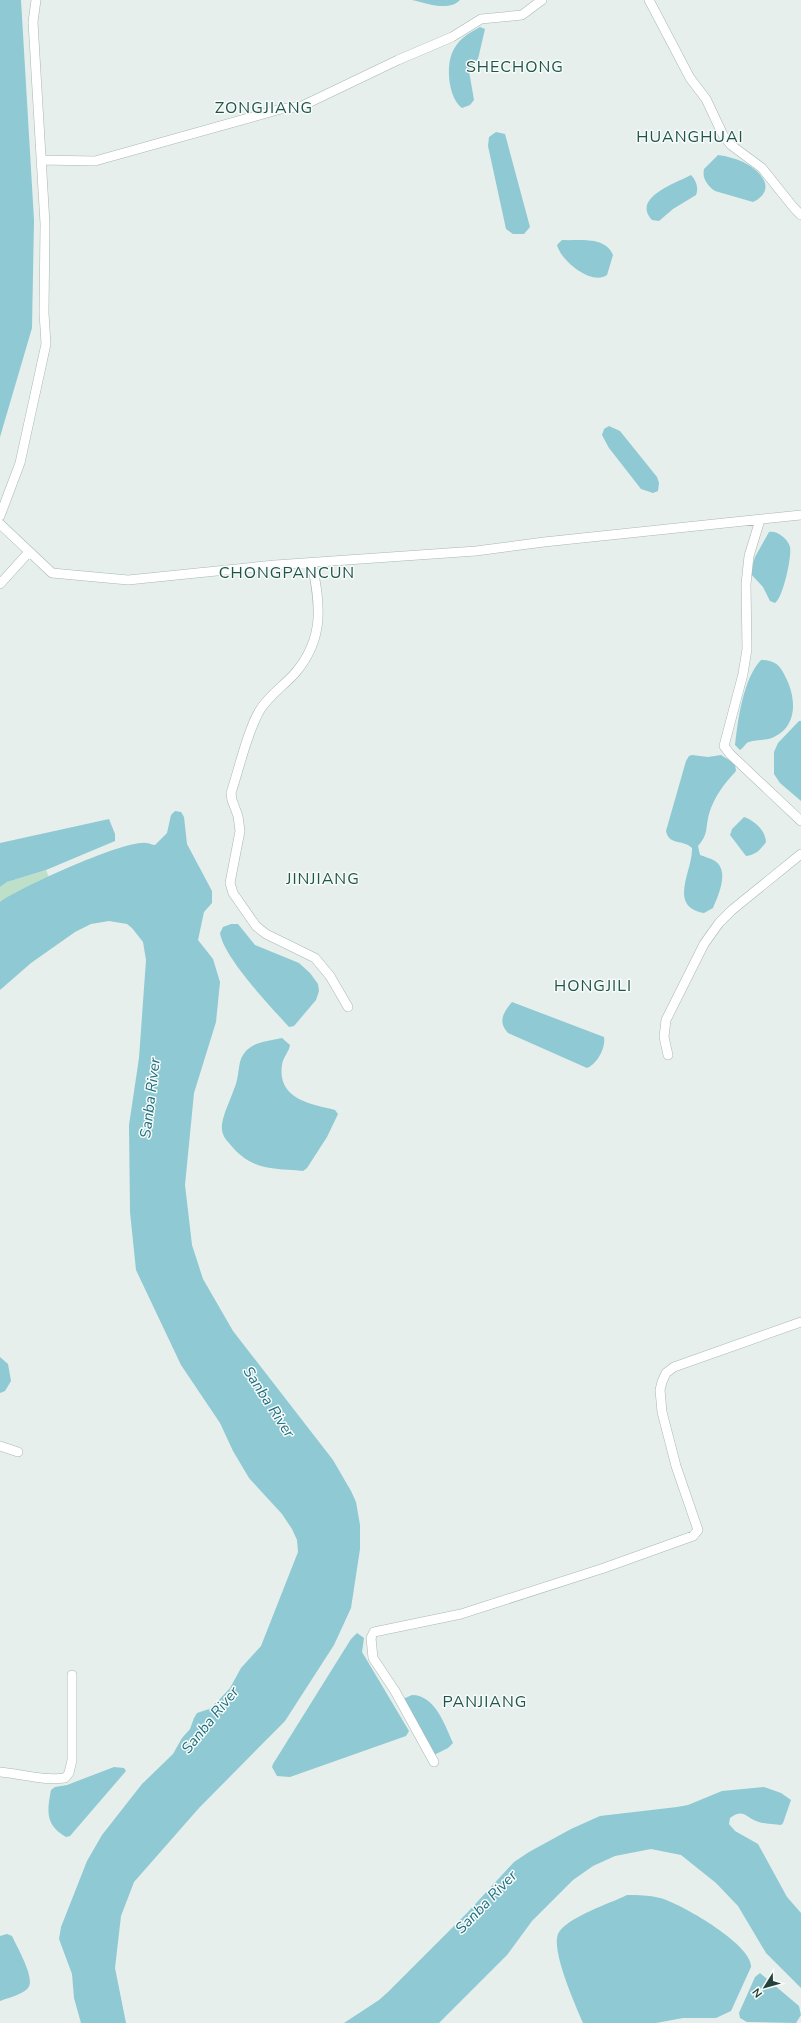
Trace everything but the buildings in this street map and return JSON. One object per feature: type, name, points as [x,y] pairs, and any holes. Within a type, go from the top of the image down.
[{"type":"street","points":[[0,516],[20,463],[46,344],[44,313],[45,224],[33,22],[36,0]]},
{"type":"street","points":[[41,160],[95,161],[281,110],[302,106],[398,60],[452,37],[481,19],[522,15],[542,0]]},
{"type":"street","points":[[649,0],[690,78],[706,99],[723,135],[732,145],[762,168],[801,215]]},
{"type":"street","points":[[0,524],[48,571],[56,574],[128,580],[312,563],[476,551],[544,542],[801,515]]},
{"type":"street","points":[[760,520],[749,556],[746,584],[748,649],[724,746],[730,754],[801,821]]},
{"type":"street","points":[[0,584],[29,552]]},
{"type":"street","points":[[312,563],[319,607],[316,634],[308,655],[296,672],[260,710],[252,729],[231,795],[238,816],[240,831],[230,883],[233,893],[256,926],[266,934],[315,958],[330,976],[348,1007]]},
{"type":"street","points":[[668,1055],[664,1037],[666,1020],[704,944],[719,923],[732,910],[801,854]]},
{"type":"street","points":[[434,1762],[395,1691],[373,1658],[372,1638],[374,1632],[461,1614],[604,1568],[693,1536],[698,1530],[676,1466],[662,1412],[660,1390],[666,1373],[674,1367],[801,1322]]},
{"type":"street","points":[[0,1446],[18,1452]]},
{"type":"street","points":[[0,1772],[44,1779],[64,1778],[69,1773],[72,1760],[72,1675]]},
{"type":"green space","points":[[46,870],[49,877],[0,902],[0,887],[7,882]]},
{"type":"water","points":[[0,0],[21,0],[34,220],[32,328],[0,437]]},
{"type":"water","points":[[412,0],[460,0],[455,4],[437,6]]},
{"type":"water","points":[[480,27],[485,29],[478,59],[469,71],[474,100],[470,105],[462,108],[457,103],[451,89],[449,80],[449,63],[456,45]]},
{"type":"water","points":[[496,132],[505,134],[530,227],[524,234],[513,234],[506,229],[488,146],[489,137]]},
{"type":"water","points":[[718,155],[739,160],[757,171],[764,181],[765,187],[764,192],[760,197],[753,202],[715,191],[710,186],[704,178],[704,169]]},
{"type":"water","points":[[691,175],[696,184],[696,195],[673,209],[659,221],[652,220],[647,212],[647,205],[651,198],[658,192]]},
{"type":"water","points":[[562,240],[584,240],[598,242],[604,245],[613,255],[607,275],[601,278],[593,277],[578,270],[564,258],[560,251],[557,245]]},
{"type":"water","points":[[609,426],[620,431],[657,477],[659,483],[658,491],[653,493],[641,489],[609,448],[602,435],[604,429]]},
{"type":"water","points":[[769,532],[775,532],[782,536],[790,547],[790,559],[784,585],[778,600],[775,603],[770,601],[763,587],[750,573],[755,557]]},
{"type":"water","points":[[761,660],[773,662],[784,673],[792,694],[793,711],[791,719],[782,732],[768,739],[746,743],[740,750],[735,745],[742,700],[750,678]]},
{"type":"water","points":[[799,721],[801,721],[801,801],[780,783],[774,774],[774,752],[778,743]]},
{"type":"water","points":[[721,755],[735,764],[736,771],[717,796],[709,814],[704,838],[698,846],[700,855],[715,861],[722,871],[722,884],[713,908],[704,913],[693,909],[687,903],[684,895],[684,886],[692,848],[688,845],[673,841],[670,839],[666,831],[686,761],[689,756],[708,757]]},
{"type":"water","name":"Sanba River","points":[[175,811],[181,812],[184,817],[187,844],[212,891],[212,903],[204,912],[198,940],[213,959],[220,982],[216,1022],[194,1093],[185,1185],[192,1245],[203,1279],[233,1331],[333,1460],[351,1491],[356,1502],[360,1525],[360,1549],[351,1608],[334,1645],[285,1721],[199,1808],[134,1882],[121,1916],[115,1968],[126,2023],[81,2023],[74,1998],[72,1974],[59,1939],[61,1927],[87,1861],[102,1835],[142,1784],[173,1754],[182,1738],[190,1729],[197,1713],[209,1709],[218,1701],[230,1688],[241,1668],[261,1646],[298,1552],[297,1540],[292,1529],[282,1514],[249,1478],[233,1451],[220,1423],[181,1365],[136,1270],[130,1212],[129,1125],[139,1058],[146,960],[143,942],[127,924],[109,921],[91,924],[75,932],[31,963],[0,990],[0,902],[49,876],[95,857],[134,844],[146,843],[155,845],[167,833],[171,815]]},
{"type":"water","points":[[744,817],[759,826],[764,834],[766,842],[758,851],[746,856],[730,835],[732,829]]},
{"type":"water","points":[[109,819],[115,834],[115,841],[46,870],[7,882],[0,887],[0,843]]},
{"type":"water","points":[[231,924],[238,924],[255,945],[299,963],[310,973],[318,984],[319,991],[316,1000],[294,1026],[289,1027],[260,995],[230,955],[223,943],[220,933],[223,927]]},
{"type":"water","points":[[512,1002],[604,1037],[604,1046],[600,1055],[591,1066],[587,1068],[508,1033],[502,1021],[506,1009]]},
{"type":"water","points":[[282,1038],[290,1045],[282,1065],[282,1076],[285,1086],[290,1093],[306,1102],[335,1110],[338,1114],[327,1137],[307,1168],[303,1171],[271,1168],[245,1159],[226,1139],[222,1130],[223,1120],[236,1083],[240,1062],[243,1055],[247,1050],[256,1044]]},
{"type":"water","points":[[0,1357],[8,1364],[11,1381],[5,1391],[0,1393]]},
{"type":"water","points":[[357,1633],[364,1638],[362,1652],[409,1731],[406,1736],[290,1777],[277,1776],[272,1767],[273,1764],[351,1639]]},
{"type":"water","points":[[412,1695],[420,1696],[427,1700],[438,1712],[453,1743],[448,1748],[434,1755],[403,1699]]},
{"type":"water","points":[[114,1767],[124,1768],[126,1771],[70,1836],[66,1837],[54,1828],[48,1811],[51,1790],[55,1787],[67,1785]]},
{"type":"water","name":"Sanba River","points":[[764,1787],[781,1793],[791,1800],[783,1823],[781,1825],[761,1823],[745,1815],[739,1814],[730,1818],[729,1824],[735,1831],[758,1844],[787,1897],[801,1913],[801,1988],[766,1953],[738,1906],[716,1883],[681,1855],[651,1849],[615,1856],[593,1866],[573,1880],[532,1921],[507,1955],[439,2023],[344,2023],[379,2000],[388,1992],[467,1913],[514,1862],[529,1852],[571,1829],[600,1816],[677,1807],[688,1805],[722,1791]]},
{"type":"water","points":[[627,1895],[652,1896],[670,1901],[714,1926],[740,1948],[748,1958],[751,1967],[731,2011],[716,2018],[683,2018],[656,2023],[583,2023],[560,1963],[557,1940],[559,1932],[564,1926],[590,1911]]},
{"type":"water","points":[[7,1934],[12,1936],[28,1970],[30,1984],[23,1992],[0,2001],[0,1936]]},
{"type":"water","points":[[760,1973],[799,2006],[801,2015],[796,2023],[747,2022],[740,2018],[739,2013],[755,1977]]},
{"type":"district","name":"SHECHONG","points":[[515,66]]},
{"type":"district","name":"ZONGJIANG","points":[[264,107]]},
{"type":"district","name":"HUANGHUAI","points":[[690,136]]},
{"type":"district","name":"CHONGPANCUN","points":[[287,572]]},
{"type":"district","name":"JINJIANG","points":[[323,878]]},
{"type":"district","name":"HONGJILI","points":[[593,985]]},
{"type":"district","name":"PANJIANG","points":[[485,1701]]}]
